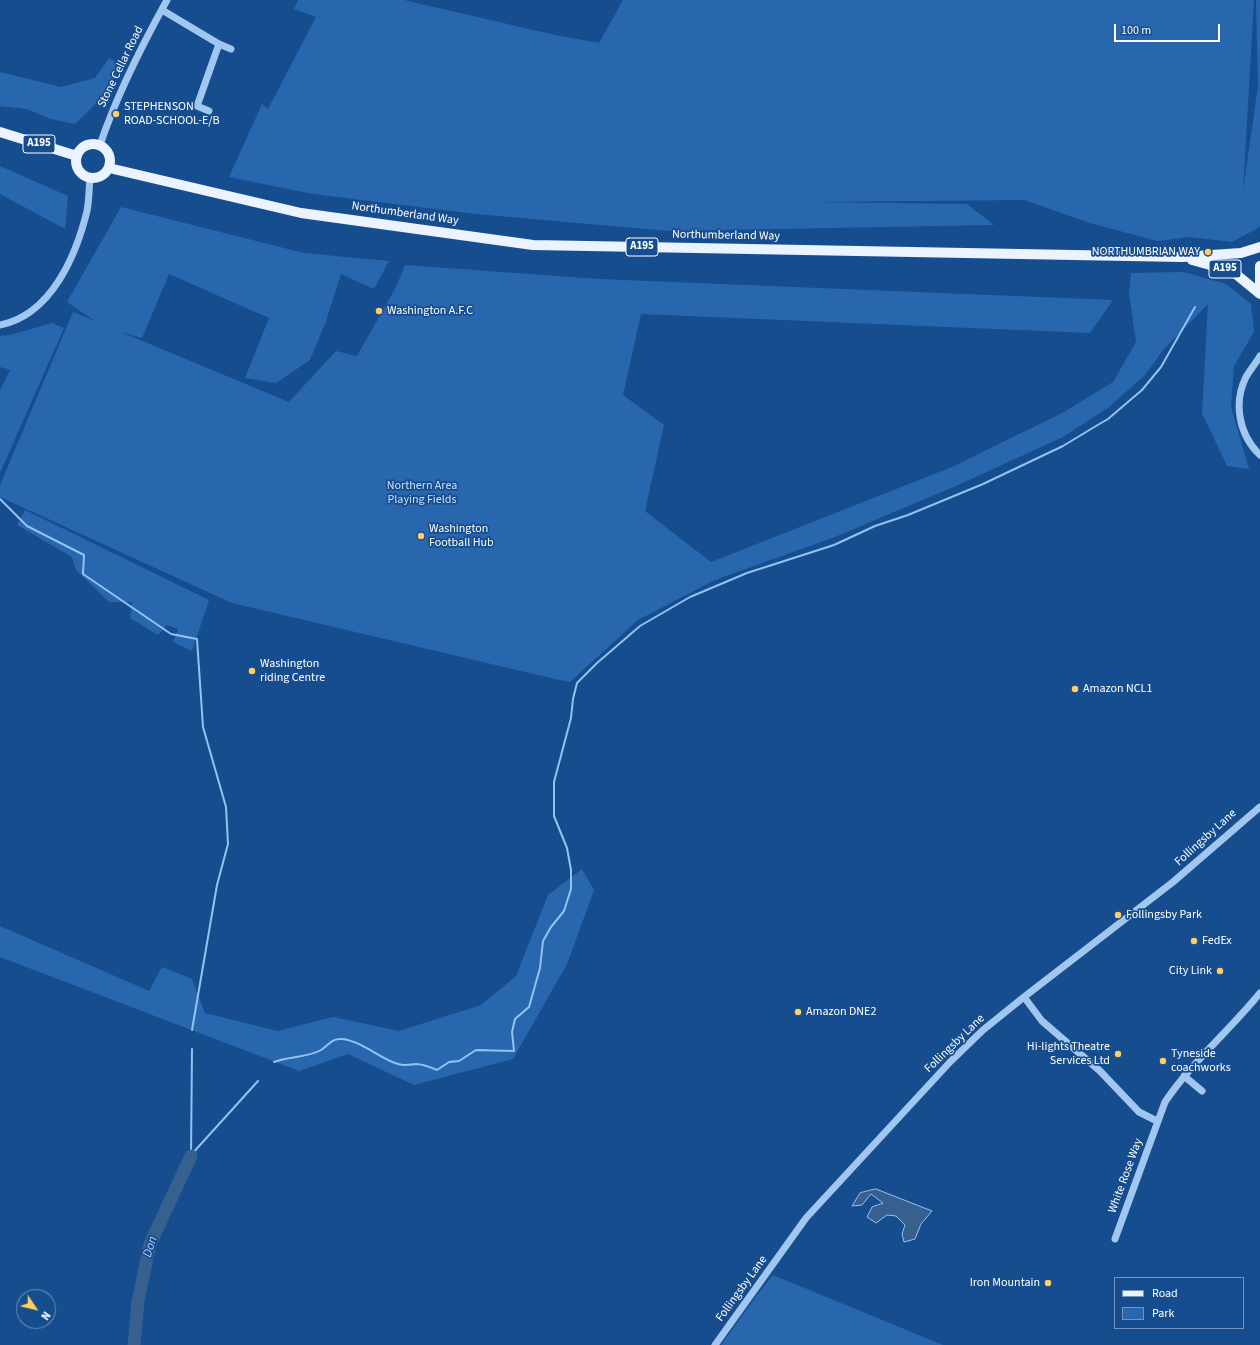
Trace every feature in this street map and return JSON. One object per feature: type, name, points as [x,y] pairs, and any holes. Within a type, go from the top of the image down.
[{"type":"main road","name":"A195","points":[[0,132],[77,156]]},
{"type":"main road","points":[[90,144],[100,145],[109,153],[109,168],[101,176],[90,178],[80,172],[77,167],[77,156],[84,147],[90,144]]},
{"type":"main road","name":"Northumberland Way","points":[[109,168],[300,213],[533,245],[1182,257],[1241,253],[1260,247]]},
{"type":"main road","name":"Northumberland Way","points":[[1182,257],[1232,271],[1260,294]]},
{"type":"main road","points":[[1260,266],[1260,287]]},
{"type":"street","name":"Stone Cellar Road","points":[[100,145],[123,84],[167,0]]},
{"type":"street","points":[[162,10],[230,49]]},
{"type":"street","points":[[209,111],[197,106],[219,44]]},
{"type":"street","points":[[0,324],[21,316],[43,302],[56,285],[67,267],[85,217],[90,178]]},
{"type":"street","points":[[1260,356],[1258,362],[1243,384],[1239,411],[1243,430],[1253,448],[1260,455]]},
{"type":"street","name":"Follingsby Lane","points":[[715,1345],[806,1218],[950,1062],[983,1030],[1173,882],[1260,807]]},
{"type":"street","name":"White Rose Way","points":[[1115,1239],[1164,1102],[1184,1076],[1243,1014],[1260,993]]},
{"type":"street","points":[[1024,997],[1042,1021],[1100,1071],[1139,1112],[1157,1121]]},
{"type":"street","points":[[1184,1076],[1202,1091]]},
{"type":"green space","points":[[298,0],[404,0],[555,35],[599,43],[623,0],[1254,0],[1243,191],[1258,86],[1256,0],[1260,0],[1260,226],[1232,242],[1190,237],[1157,241],[1090,223],[1024,200],[812,202],[967,204],[994,225],[668,231],[476,214],[313,194],[229,177],[262,104],[268,109],[316,17],[294,9]]},
{"type":"green space","points":[[109,58],[120,64],[116,74],[101,97],[75,124],[51,119],[27,109],[0,106],[0,72],[61,87],[95,78]]},
{"type":"green space","points":[[0,166],[68,196],[65,229],[0,194]]},
{"type":"green space","name":"Northern Area Playing Fields","points":[[121,207],[304,253],[389,261],[374,289],[341,274],[326,321],[310,360],[276,383],[245,378],[269,318],[169,274],[142,338],[121,332],[289,402],[336,351],[357,356],[396,287],[405,265],[599,279],[1113,300],[1090,333],[641,314],[623,395],[664,425],[645,511],[711,562],[952,467],[1064,412],[1113,382],[1136,342],[1129,294],[1131,273],[1184,272],[1226,284],[1251,304],[1254,332],[1234,366],[1231,407],[1249,469],[1227,466],[1202,413],[1208,304],[1164,349],[1145,375],[1109,407],[1063,437],[956,486],[835,537],[715,580],[638,620],[570,682],[555,679],[232,603],[0,497],[0,485],[73,312],[95,321],[67,302]]},
{"type":"green space","points":[[52,323],[64,328],[0,473],[0,390],[10,370],[0,367],[0,336],[10,335]]},
{"type":"green space","points":[[25,510],[209,600],[192,651],[173,642],[178,629],[167,625],[158,635],[130,618],[132,602],[109,602],[76,570],[72,557],[17,525]]},
{"type":"green space","points":[[582,869],[594,890],[567,964],[513,1059],[414,1085],[348,1054],[299,1071],[0,957],[0,926],[149,991],[162,967],[192,979],[205,1013],[278,1031],[333,1017],[399,1031],[481,1005],[516,976],[548,895]]},
{"type":"green space","points":[[773,1275],[943,1345],[721,1345]]},
{"type":"shaded area","points":[[876,1189],[932,1211],[921,1224],[915,1239],[904,1242],[902,1234],[905,1225],[896,1216],[887,1215],[876,1223],[867,1217],[872,1207],[883,1203],[871,1194],[862,1205],[852,1206],[860,1193]]},
{"type":"waterway","points":[[274,1062],[316,1053],[333,1041],[339,1039],[349,1040],[398,1064],[416,1064],[437,1070],[449,1062],[459,1061],[476,1050],[514,1051],[512,1032],[515,1019],[529,1007],[540,968],[543,941],[551,927],[564,911],[571,889],[571,870],[567,848],[554,816],[554,782],[571,718],[573,699],[577,683],[597,663],[640,626],[690,597],[747,573],[834,545],[875,526],[908,515],[983,484],[1063,446],[1108,419],[1142,390],[1161,367],[1195,307]]},
{"type":"waterway","points":[[0,499],[27,526],[84,555],[83,574],[171,634],[197,639],[203,727],[226,807],[228,844],[217,885],[192,1030]]},
{"type":"waterway","points":[[191,1156],[192,1049]]},
{"type":"waterway","points":[[191,1155],[258,1081]]},
{"type":"waterway","name":"Don","points":[[134,1345],[138,1301],[150,1244],[191,1156]]},
{"type":"place","name":"STEPHENSON ROAD-SCHOOL-E/B","points":[[116,114]]},
{"type":"place","name":"NORTHUMBRIAN WAY","points":[[1208,252]]},
{"type":"place","name":"Washington A.F.C","points":[[379,311]]},
{"type":"place","name":"Washington Football Hub","points":[[421,536]]},
{"type":"place","name":"Washington riding Centre","points":[[252,671]]},
{"type":"place","name":"Amazon NCL1","points":[[1075,689]]},
{"type":"place","name":"Follingsby Park","points":[[1118,915]]},
{"type":"place","name":"FedEx","points":[[1194,941]]},
{"type":"place","name":"City Link","points":[[1220,971]]},
{"type":"place","name":"Amazon DNE2","points":[[798,1012]]},
{"type":"place","name":"Hi-lights Theatre Services Ltd","points":[[1118,1054]]},
{"type":"place","name":"Tyneside coachworks","points":[[1163,1061]]},
{"type":"place","name":"Iron Mountain","points":[[1048,1283]]}]
